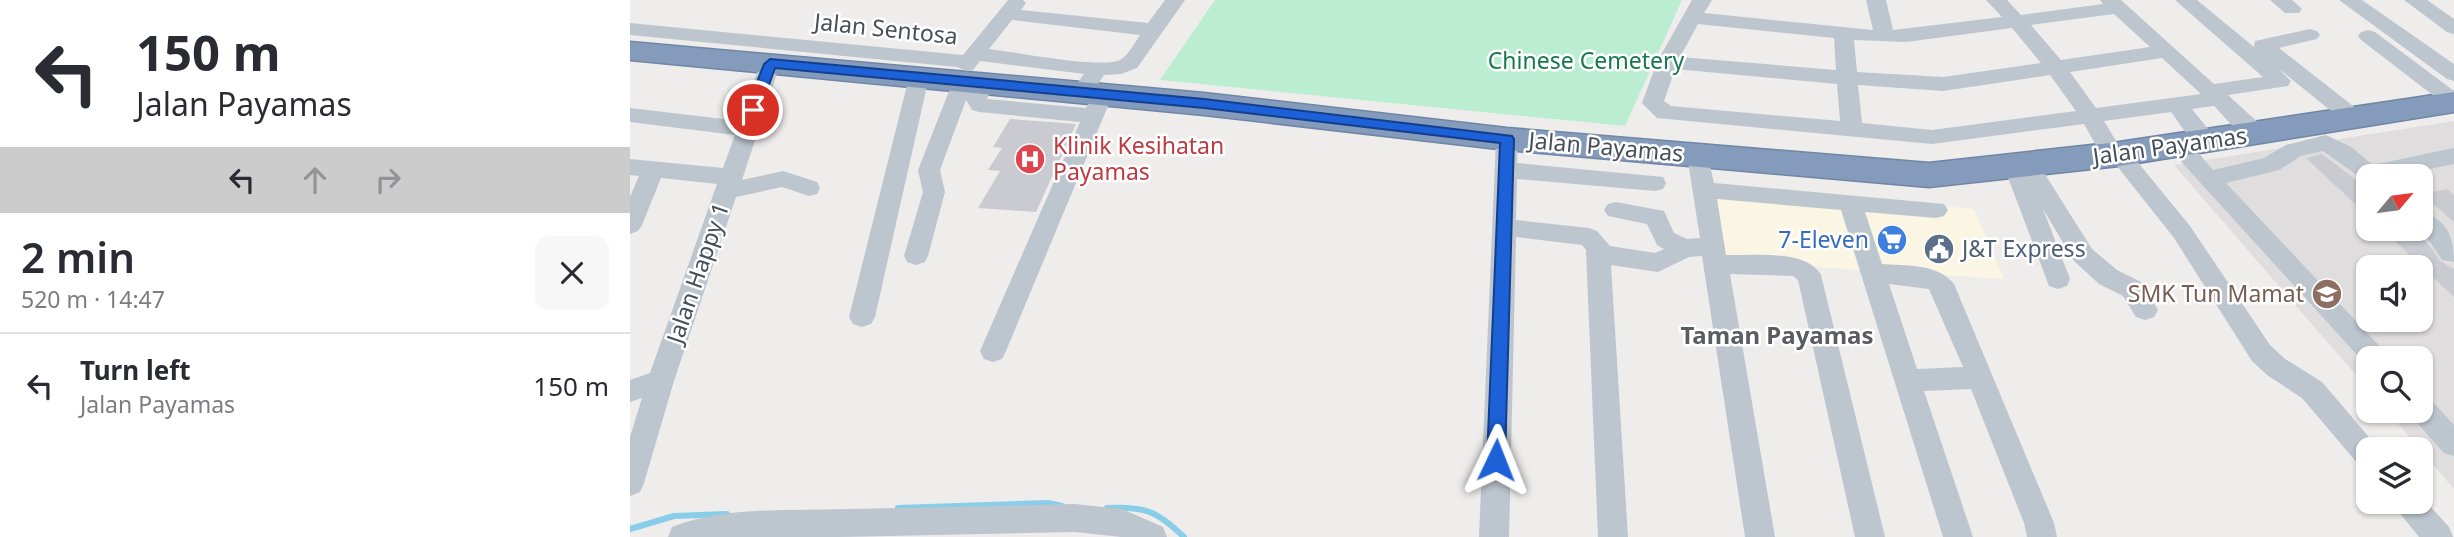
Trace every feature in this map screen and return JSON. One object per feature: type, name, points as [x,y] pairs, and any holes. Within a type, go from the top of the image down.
[{"type":"highway","name":"Jalan Payamas","points":[[630,51],[919,77],[971,78],[1094,93],[1506,155],[1698,155],[1929,174],[2116,154],[2354,118],[2454,85]]},
{"type":"street","points":[[993,351],[1094,93],[1121,67],[1130,63],[1175,0]]},
{"type":"street","points":[[1876,0],[1885,37]]},
{"type":"street","points":[[1996,0],[2018,22],[2091,115],[2116,154],[2182,232],[2261,353],[2276,367],[2312,390],[2356,441]]},
{"type":"street","points":[[2052,0],[2067,15]]},
{"type":"street","points":[[2185,0],[2281,81]]},
{"type":"street","points":[[2206,0],[2354,118]]},
{"type":"street","points":[[2349,0],[2454,85]]},
{"type":"street","points":[[2414,0],[2454,28]]},
{"type":"street","points":[[2256,133],[2214,95],[2115,4],[2067,15],[1919,36],[1885,37],[1843,33],[1697,9],[1667,62],[1654,103],[1665,113],[1932,137],[2176,104],[2214,95],[2281,81],[2306,79]]},
{"type":"street","points":[[916,256],[934,192],[928,172],[971,78],[1013,7],[1154,30]]},
{"type":"street","name":"Jalan Sentosa","points":[[630,29],[971,78]]},
{"type":"street","points":[[1843,33],[1852,130]]},
{"type":"street","points":[[2262,45],[2310,35]]},
{"type":"street","points":[[2368,36],[2454,85]]},
{"type":"street","points":[[1667,62],[1899,84],[1943,84],[2166,51]]},
{"type":"street","name":"Jalan Happy 1","points":[[630,483],[661,381],[770,64]]},
{"type":"street","points":[[862,317],[919,77]]},
{"type":"street","points":[[2176,104],[2208,178],[2363,346]]},
{"type":"street","points":[[630,115],[746,129]]},
{"type":"street","points":[[2208,178],[2271,164],[2294,150],[2326,143],[2356,164]]},
{"type":"street","points":[[1493,537],[1506,155],[1654,183]]},
{"type":"street","points":[[1698,155],[1760,537]]},
{"type":"street","points":[[2419,164],[2454,156]]},
{"type":"street","points":[[2022,166],[2058,279]]},
{"type":"street","points":[[2022,166],[2083,255],[2112,280],[2132,289],[2145,310]]},
{"type":"street","points":[[1835,167],[1873,273],[1958,537]]},
{"type":"street","points":[[630,225],[641,168],[729,184],[783,179],[809,188]]},
{"type":"street","points":[[1702,190],[1936,210]]},
{"type":"street","points":[[1616,210],[1656,217],[1665,239],[1685,248],[1713,255],[1798,267],[1809,275],[1870,537]]},
{"type":"street","points":[[1504,227],[1589,237],[1597,243],[1613,537]]},
{"type":"street","points":[[2433,231],[2452,254]]},
{"type":"street","points":[[1599,254],[1658,263],[1685,248]]},
{"type":"street","points":[[1873,273],[1931,278],[1945,291],[2039,523],[2042,537]]},
{"type":"street","points":[[1908,380],[1981,378]]},
{"type":"street","points":[[630,391],[661,381]]},
{"type":"street","points":[[2433,421],[2454,444]]},
{"type":"street","points":[[2418,514],[2438,537]]},
{"type":"street","points":[[683,537],[706,531],[762,525],[1075,518],[1122,523],[1152,537]]},
{"type":"shaded area","name":"SMK Tun Mamat","points":[[2454,121],[2454,489],[2433,465],[2433,437],[2409,437],[2397,423],[2433,423],[2433,346],[2356,346],[2356,375],[2174,165]]},
{"type":"shaded area","points":[[1708,186],[1974,209],[2004,279],[1719,261]]},
{"type":"green space","name":"Chinese Cemetery","points":[[1215,0],[1682,0],[1625,126],[1160,80]]},
{"type":"building","name":"Klinik Kesihatan Payamas","points":[[1010,119],[1076,124],[1036,212],[978,208],[1000,171],[988,170],[1002,148],[993,147]]},
{"type":"building","points":[[2322,154],[2356,180],[2356,205],[2306,158]]},
{"type":"building","points":[[2447,189],[2454,195],[2454,222],[2433,204],[2433,192]]},
{"type":"building","points":[[2396,242],[2426,242],[2430,246],[2440,261],[2454,269],[2454,297],[2433,277],[2433,255],[2410,255]]},
{"type":"waterway","points":[[898,508],[1048,503],[1062,506]]},
{"type":"waterway","points":[[1107,508],[1131,508],[1150,512],[1166,521],[1184,537]]},
{"type":"waterway","points":[[630,529],[674,516],[727,514]]},
{"type":"place","name":"Klinik Kesihatan Payamas","points":[[1030,159]]},
{"type":"place","name":"7-Eleven","points":[[1892,240]]},
{"type":"place","name":"J&T Express","points":[[1939,249]]},
{"type":"place","name":"SMK Tun Mamat","points":[[2327,294]]},
{"type":"district","name":"Taman Payamas","points":[[1777,336]]},
{"type":"route","points":[[753,110],[770,64],[1204,103],[1507,139],[1496,460]]}]
